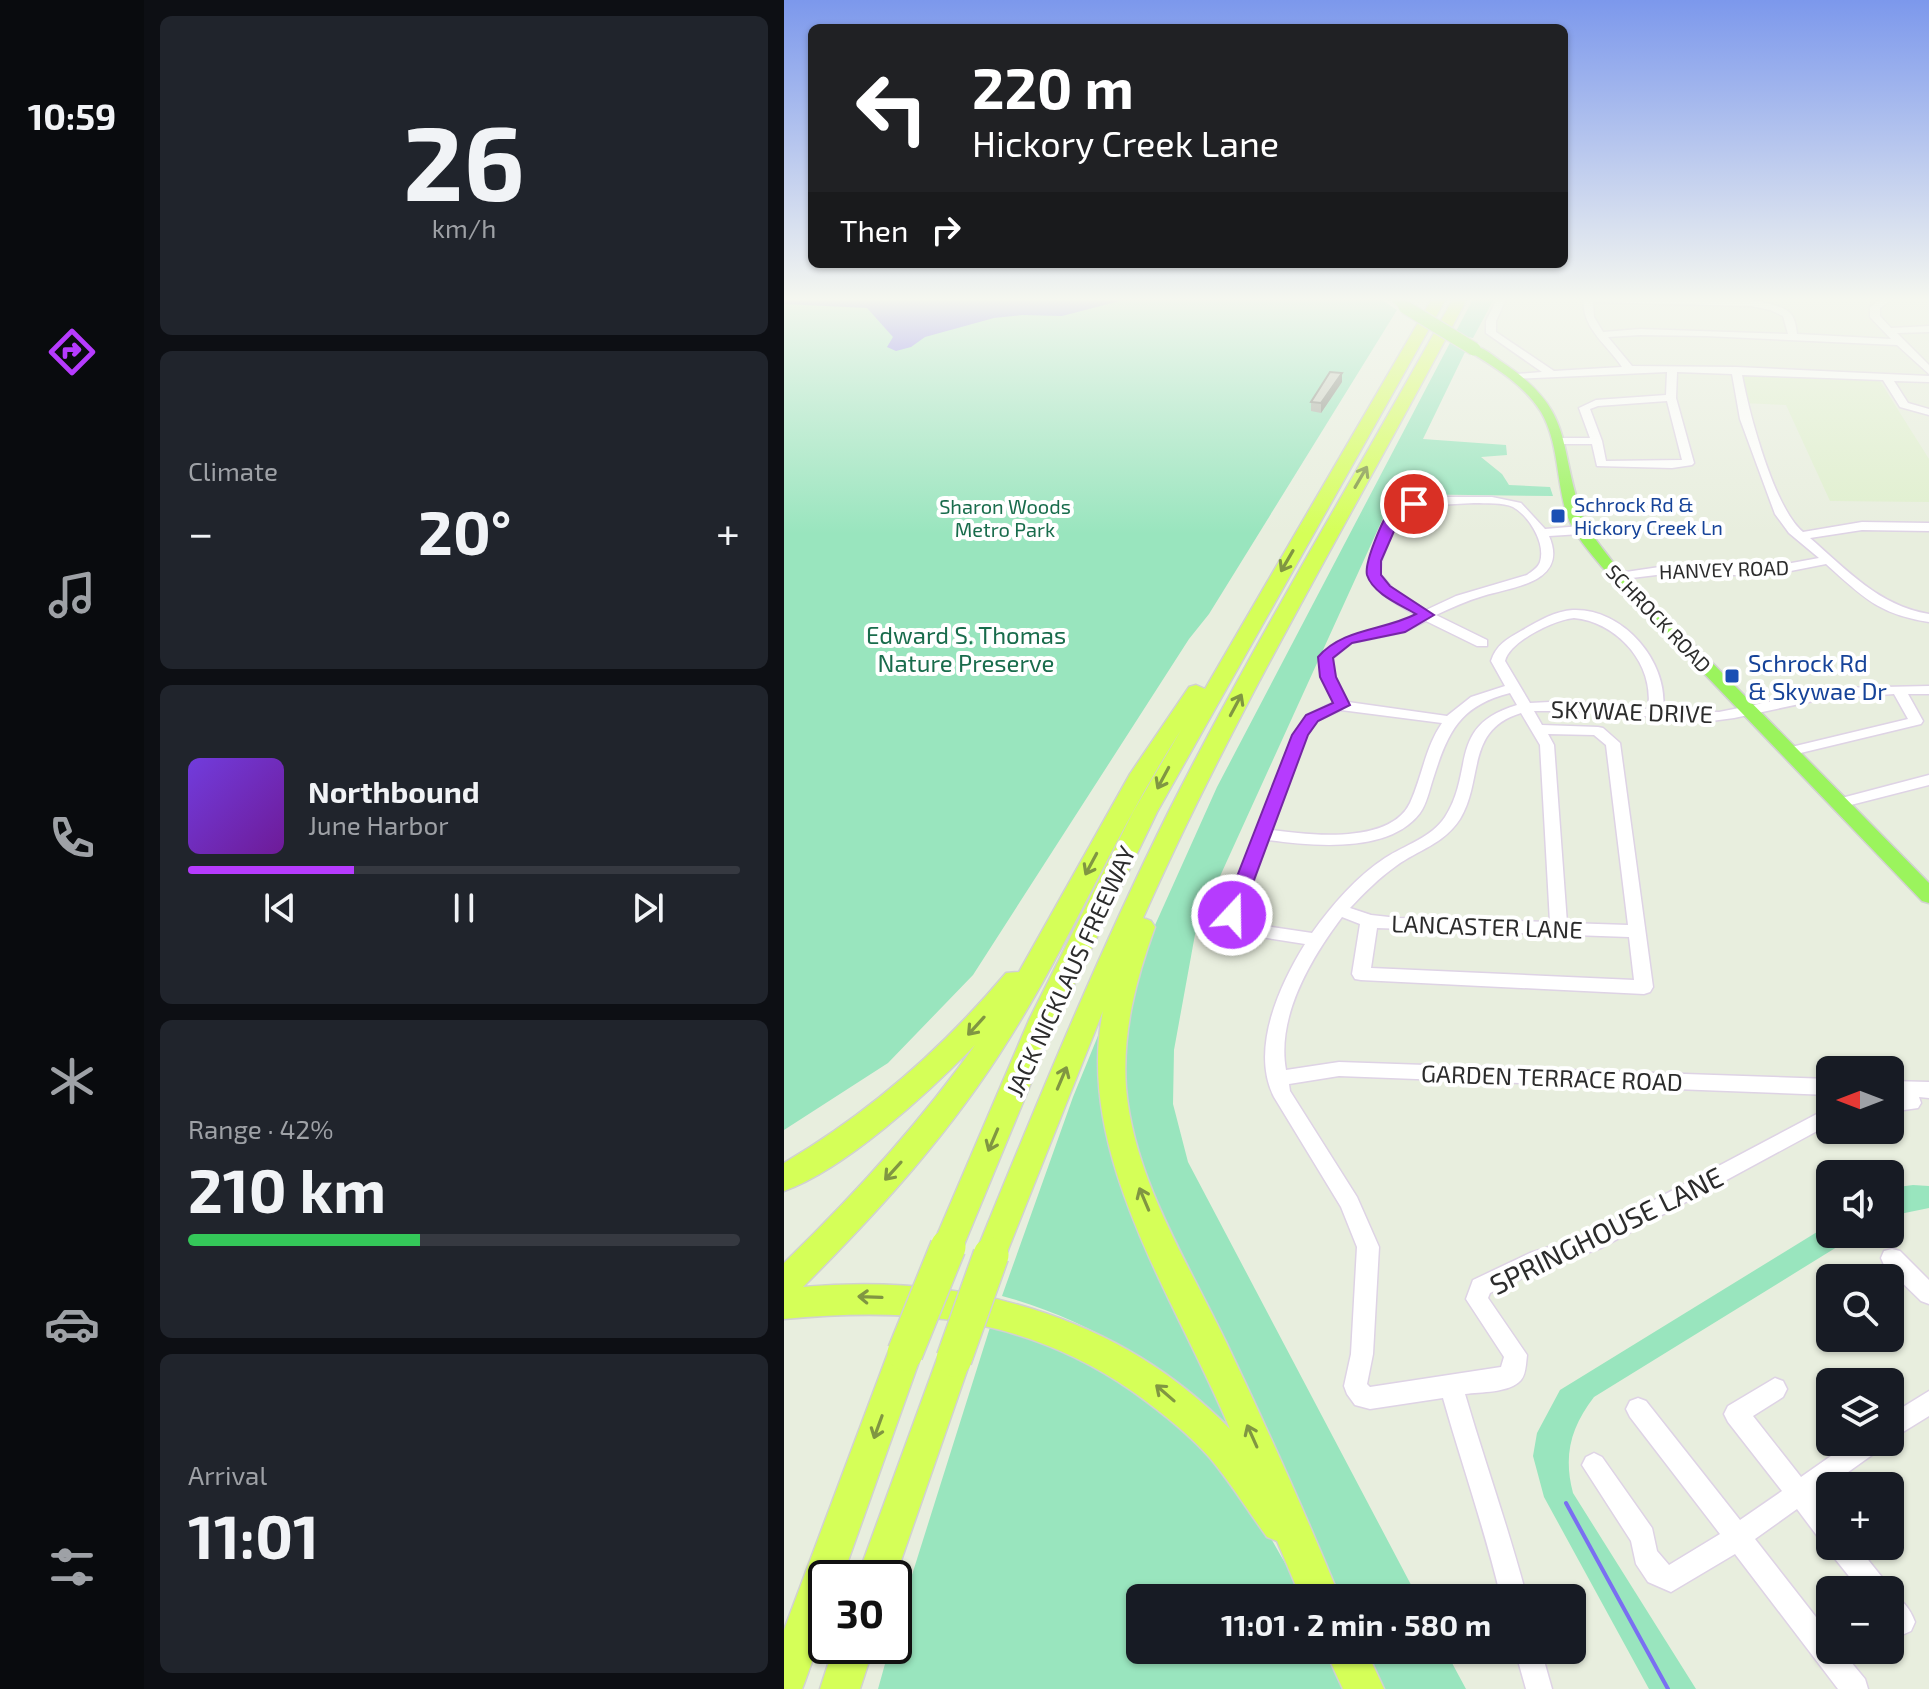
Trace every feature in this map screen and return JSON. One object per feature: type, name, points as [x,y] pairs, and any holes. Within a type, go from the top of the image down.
[{"type":"highway","name":"JACK NICKLAUS FREEWAY","points":[[784,1684],[905,1353],[1043,1020],[1096,909],[1179,749],[1394,376]]},
{"type":"highway","name":"JACK NICKLAUS FREEWAY","points":[[882,1560],[991,1255],[1110,963],[1200,774],[1418,376]]},
{"type":"highway","points":[[784,1285],[809,1262],[943,1113],[1000,1031],[1164,737],[1271,589]]},
{"type":"highway","points":[[1200,774],[1123,984],[1111,1060],[1115,1112],[1143,1200],[1256,1443],[1315,1584]]},
{"type":"highway","points":[[784,1178],[880,1113],[964,1039],[1007,991],[1073,896]]},
{"type":"highway","points":[[784,1304],[859,1296],[936,1301],[997,1311],[1037,1322],[1087,1345],[1155,1384],[1216,1439],[1303,1559]]},
{"type":"highway","points":[[840,1689],[848,1664]]},
{"type":"highway","points":[[1352,1664],[1364,1689]]},
{"type":"main road","name":"SCHROCK ROAD","points":[[1516,377],[1536,396],[1555,425],[1566,485],[1581,530],[1619,577],[1929,896]]},
{"type":"street","points":[[1516,377],[1530,376]]},
{"type":"street","points":[[1671,398],[1588,405],[1584,408],[1597,441],[1601,464],[1688,463],[1671,398],[1672,376]]},
{"type":"street","points":[[1737,376],[1745,419],[1781,514],[1800,536],[1875,600],[1903,614],[1929,618]]},
{"type":"street","points":[[1846,376],[1929,379]]},
{"type":"street","points":[[1887,378],[1904,405],[1929,412]]},
{"type":"street","points":[[1559,441],[1597,441]]},
{"type":"street","points":[[1342,705],[1328,677],[1326,657],[1347,640],[1399,629],[1427,615],[1451,603],[1531,578],[1542,572],[1547,563],[1547,546],[1537,528],[1517,505],[1438,500],[1397,509],[1374,561],[1374,575],[1385,589],[1427,615],[1482,643]]},
{"type":"street","points":[[1800,536],[1862,526],[1929,527]]},
{"type":"street","points":[[1537,528],[1581,530]]},
{"type":"street","name":"HANVEY ROAD","points":[[1619,577],[1673,569],[1765,572],[1828,560]]},
{"type":"street","points":[[1559,929],[1547,745],[1498,661],[1499,653],[1507,645],[1557,617],[1593,616],[1621,632],[1648,663],[1657,691],[1655,713]]},
{"type":"street","points":[[1263,834],[1324,841],[1353,840],[1411,814],[1417,806],[1448,720],[1469,702],[1513,688]]},
{"type":"street","name":"SKYWAE DRIVE","points":[[1525,708],[1613,709],[1697,718],[1850,690],[1929,690]]},
{"type":"street","points":[[1788,752],[1916,721],[1899,690]]},
{"type":"street","points":[[1318,940],[1248,929],[1233,921],[1232,915],[1300,735],[1312,718],[1342,705],[1448,720]]},
{"type":"street","points":[[1276,1079],[1275,1036],[1287,996],[1318,940],[1350,896],[1387,864],[1444,829],[1453,816],[1483,728],[1504,713],[1525,708]]},
{"type":"street","points":[[1369,921],[1361,974],[1644,987],[1613,743],[1598,731],[1539,729]]},
{"type":"street","points":[[1839,803],[1929,780]]},
{"type":"street","points":[[1392,825],[1419,845]]},
{"type":"street","name":"LANCASTER LANE","points":[[1339,910],[1369,921],[1637,931]]},
{"type":"street","name":"GARDEN TERRACE ROAD","points":[[1276,1079],[1339,1069],[1816,1086]]},
{"type":"street","name":"SPRINGHOUSE LANE","points":[[1276,1079],[1288,1104],[1350,1203],[1368,1247],[1362,1354],[1356,1380],[1358,1392],[1370,1398],[1506,1377],[1517,1364],[1516,1355],[1480,1305],[1477,1299],[1481,1287],[1538,1260],[1594,1242],[1816,1123]]},
{"type":"street","points":[[1904,1089],[1929,1090]]},
{"type":"street","points":[[1892,1258],[1929,1294]]},
{"type":"street","points":[[1451,1386],[1479,1484],[1498,1534],[1510,1584]]},
{"type":"street","points":[[1775,1389],[1736,1414],[1816,1514]]},
{"type":"street","points":[[1904,1419],[1929,1402]]},
{"type":"street","points":[[1638,1409],[1855,1689]]},
{"type":"street","points":[[1594,1465],[1640,1531],[1645,1555],[1664,1578],[1677,1576],[1851,1456]]},
{"type":"street","points":[[1852,1560],[1865,1576]]},
{"type":"street","points":[[1532,1664],[1539,1689]]},
{"type":"shaded area","points":[[1740,376],[1878,378],[1929,459],[1929,502],[1830,501],[1786,405],[1743,403]]},
{"type":"green space","name":"Sharon Woods Metro Park","points":[[784,376],[1356,376],[1209,614],[1189,639],[973,975],[888,1063],[784,1130]]},
{"type":"green space","points":[[1433,376],[1454,376],[1423,439],[1506,445],[1507,455],[1481,457],[1502,474],[1509,485],[1550,487],[1553,496],[1394,494],[1196,929],[1174,1050],[1173,1104],[1188,1162],[1411,1584],[1335,1584],[1132,1152],[1118,1054],[1147,943],[1217,787]]},
{"type":"green space","points":[[1102,1026],[1103,1054],[1232,1418],[1225,1422],[1174,1381],[1121,1346],[1064,1317],[1002,1296],[1073,1097]]},
{"type":"green space","points":[[1904,1186],[1929,1186],[1929,1208],[1904,1213]]},
{"type":"green space","points":[[1816,1233],[1816,1248],[1835,1248],[1594,1397],[1580,1419],[1571,1442],[1569,1466],[1573,1493],[1696,1689],[1649,1689],[1544,1497],[1533,1456],[1537,1433],[1560,1390]]},
{"type":"green space","points":[[992,1321],[1073,1352],[1162,1405],[1245,1493],[1297,1584],[1126,1584],[1126,1664],[1334,1664],[1346,1689],[878,1689],[885,1664],[912,1664],[912,1575]]},
{"type":"green space","points":[[1372,1664],[1453,1664],[1466,1689],[1384,1689]]},
{"type":"building","points":[[1328,376],[1340,376],[1321,403],[1311,402]]},
{"type":"waterway","points":[[1566,1503],[1668,1689]]},
{"type":"place","name":"Schrock Rd & Hickory Creek Ln","points":[[1558,516]]},
{"type":"place","name":"Schrock Rd & Skywae Dr","points":[[1732,676]]},
{"type":"route","points":[[1232,915],[1300,735],[1312,718],[1342,705],[1328,677],[1326,657],[1341,643],[1354,637],[1399,629],[1427,615],[1385,589],[1374,575],[1374,561],[1397,509],[1414,504]]},
{"type":"park label","name":"Edward S. Thomas Nature Preserve","points":[[966,648]]}]
